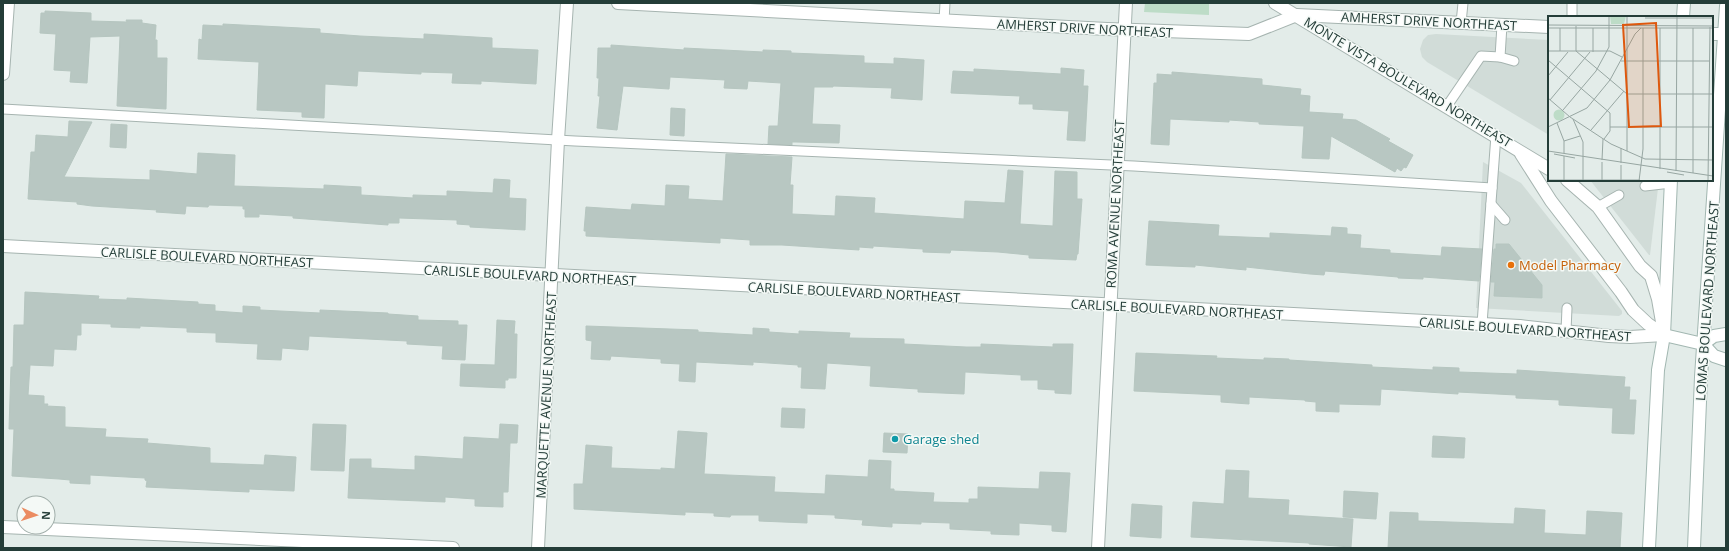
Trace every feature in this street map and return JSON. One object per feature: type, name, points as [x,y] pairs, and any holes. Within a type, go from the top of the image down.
[{"type":"street","points":[[3,74],[8,3]]},
{"type":"street","name":"MARQUETTE AVENUE NORTHEAST","points":[[538,548],[558,140],[567,3]]},
{"type":"street","name":"AMHERST DRIVE NORTHEAST","points":[[618,3],[1125,30],[1248,34],[1297,15],[1548,27]]},
{"type":"street","name":"ROMA AVENUE NORTHEAST","points":[[1098,548],[1126,3]]},
{"type":"street","name":"MONTE VISTA BOULEVARD NORTHEAST","points":[[1275,3],[1496,135],[1548,168]]},
{"type":"street","points":[[1683,16],[1684,3]]},
{"type":"street","name":"LOMAS BOULEVARD NORTHEAST","points":[[1694,548],[1703,344],[1723,110],[1726,6]]},
{"type":"street","points":[[1713,34],[1725,34]]},
{"type":"street","name":"MONTE VISTA BOULEVARD NORTHEAST","points":[[1519,150],[1550,201],[1621,292],[1633,310],[1648,324],[1664,335]]},
{"type":"street","points":[[1568,181],[1598,207],[1640,266],[1651,276],[1658,298],[1664,335]]},
{"type":"street","points":[[1649,548],[1658,370],[1664,335],[1671,182]]},
{"type":"street","name":"CARLISLE BOULEVARD NORTHEAST","points":[[3,246],[1520,326],[1630,337],[1664,335],[1703,344],[1714,356],[1726,360]]},
{"type":"street","points":[[1703,344],[1714,336],[1726,334]]},
{"type":"street","points":[[3,527],[453,548]]},
{"type":"lane","points":[[944,21],[945,3]]},
{"type":"lane","points":[[1462,23],[1463,3]]},
{"type":"lane","points":[[1572,3],[1572,16]]},
{"type":"lane","points":[[1500,57],[1502,24]]},
{"type":"lane","points":[[1447,106],[1481,56],[1500,57],[1514,61]]},
{"type":"lane","points":[[3,109],[558,140],[1117,165],[1492,188]]},
{"type":"lane","points":[[1482,324],[1496,135]]},
{"type":"lane","points":[[1644,186],[1671,182]]},
{"type":"lane","points":[[1598,207],[1619,195]]},
{"type":"lane","points":[[1491,204],[1504,220]]},
{"type":"lane","points":[[1566,331],[1568,308]]},
{"type":"shaded area","points":[[1436,34],[1548,40],[1548,134],[1427,62],[1422,57],[1420,49],[1423,40],[1428,35]]},
{"type":"shaded area","points":[[1483,162],[1521,183],[1622,311],[1622,314],[1619,316],[1476,308]]},
{"type":"shaded area","points":[[1591,181],[1659,181],[1649,255]]},
{"type":"green space","points":[[1145,3],[1209,3],[1209,15],[1144,12]]},
{"type":"building","points":[[45,11],[91,13],[91,21],[127,22],[126,20],[142,20],[142,23],[156,25],[155,40],[157,40],[157,58],[167,58],[166,109],[117,106],[120,36],[90,37],[87,83],[70,82],[71,71],[54,70],[56,34],[40,33],[41,13],[45,13]]},
{"type":"building","points":[[223,24],[320,29],[320,33],[360,36],[424,39],[424,34],[492,38],[492,48],[538,50],[536,84],[481,81],[481,84],[452,83],[453,73],[421,72],[421,74],[358,71],[357,86],[325,84],[324,118],[302,117],[302,112],[257,110],[259,62],[198,59],[199,39],[202,40],[203,25],[223,26]]},
{"type":"building","points":[[611,45],[684,50],[684,48],[763,52],[763,50],[791,51],[791,53],[864,56],[864,63],[894,64],[894,58],[924,60],[922,100],[891,98],[892,88],[833,86],[814,87],[812,124],[840,125],[839,143],[792,142],[792,145],[768,144],[769,126],[778,126],[781,83],[748,81],[747,89],[724,88],[725,80],[670,77],[669,89],[623,86],[617,130],[597,128],[600,96],[598,96],[599,78],[597,78],[598,48],[611,48]]},
{"type":"building","points":[[1061,68],[1084,70],[1083,86],[1088,86],[1085,141],[1067,140],[1069,111],[1033,109],[1033,104],[1019,104],[1020,96],[951,93],[953,71],[974,72],[974,69],[1061,74]]},
{"type":"building","points":[[1172,72],[1262,79],[1262,85],[1301,89],[1300,95],[1310,96],[1309,112],[1343,114],[1342,119],[1356,120],[1390,139],[1388,141],[1413,155],[1406,168],[1404,167],[1401,171],[1397,168],[1395,172],[1331,136],[1329,159],[1302,158],[1304,126],[1259,124],[1259,122],[1229,120],[1229,122],[1170,119],[1169,145],[1151,144],[1154,83],[1157,83],[1157,74],[1172,75]]},
{"type":"building","points":[[671,108],[685,109],[684,136],[670,135]]},
{"type":"building","points":[[69,121],[92,122],[64,177],[150,180],[150,170],[197,174],[198,153],[235,155],[234,186],[324,189],[324,185],[361,187],[361,195],[413,198],[413,195],[447,196],[447,191],[493,193],[494,179],[510,180],[509,198],[526,199],[525,230],[470,227],[470,225],[457,224],[457,220],[399,218],[399,223],[388,223],[388,225],[259,214],[259,217],[245,217],[245,209],[243,209],[243,206],[186,206],[185,214],[156,212],[157,210],[92,206],[77,204],[77,202],[28,199],[31,152],[35,152],[36,135],[68,137]]},
{"type":"building","points":[[111,124],[127,125],[126,148],[110,147]]},
{"type":"building","points":[[726,154],[792,157],[790,185],[793,185],[792,214],[835,216],[836,196],[875,198],[874,213],[964,219],[965,201],[1005,203],[1008,170],[1023,171],[1020,224],[1053,226],[1055,171],[1077,172],[1077,199],[1082,199],[1078,254],[1076,260],[1029,258],[1029,255],[998,252],[951,250],[950,253],[923,252],[923,249],[873,246],[873,248],[859,247],[859,250],[782,245],[750,245],[750,240],[720,238],[720,243],[586,236],[586,231],[584,231],[586,207],[631,210],[632,204],[665,206],[666,185],[689,186],[688,199],[723,201]]},
{"type":"building","points":[[1149,221],[1219,225],[1218,236],[1270,238],[1270,233],[1331,236],[1332,227],[1347,228],[1347,234],[1361,235],[1360,248],[1390,250],[1390,253],[1441,256],[1442,247],[1482,249],[1479,281],[1423,277],[1423,279],[1398,278],[1325,271],[1324,275],[1246,267],[1246,270],[1195,265],[1195,267],[1146,265]]},
{"type":"building","name":"Model Pharmacy","points":[[1496,244],[1509,244],[1542,285],[1542,298],[1494,296],[1495,282],[1491,282],[1494,249],[1496,249]]},
{"type":"building","points":[[25,292],[99,296],[98,299],[127,300],[127,298],[198,302],[198,304],[215,305],[215,311],[243,313],[243,306],[260,307],[260,310],[320,313],[320,310],[388,313],[418,316],[418,320],[458,321],[458,325],[467,325],[465,360],[442,359],[443,346],[407,344],[407,341],[309,336],[308,350],[282,348],[281,360],[257,359],[258,344],[216,342],[216,333],[187,332],[187,328],[140,326],[140,328],[111,327],[111,324],[81,323],[81,335],[77,335],[76,350],[54,349],[53,366],[30,365],[28,395],[44,396],[44,404],[48,404],[47,406],[65,407],[65,427],[106,429],[105,437],[148,439],[147,443],[210,448],[210,463],[264,465],[265,455],[296,457],[294,491],[249,489],[249,492],[146,487],[147,481],[145,478],[90,475],[90,484],[70,483],[70,480],[12,476],[14,429],[9,429],[11,367],[13,367],[14,325],[24,325]]},
{"type":"building","points":[[497,320],[515,321],[514,334],[517,334],[516,378],[508,378],[508,380],[505,380],[505,388],[460,386],[461,364],[495,365]]},
{"type":"building","points":[[586,326],[698,330],[698,332],[753,335],[753,328],[769,329],[769,332],[799,334],[799,331],[850,333],[849,338],[904,339],[904,344],[966,347],[981,347],[981,344],[1053,347],[1053,344],[1073,344],[1071,394],[1055,393],[1055,390],[1038,389],[1038,380],[1021,380],[1021,375],[965,372],[964,394],[918,392],[918,389],[870,386],[871,366],[827,363],[825,389],[801,388],[802,367],[798,367],[798,365],[753,362],[753,365],[696,362],[695,382],[679,381],[680,364],[661,363],[661,359],[611,356],[610,360],[591,359],[592,341],[586,340]]},
{"type":"building","points":[[1136,353],[1217,356],[1216,358],[1264,360],[1264,358],[1289,359],[1372,365],[1372,367],[1433,370],[1433,367],[1459,368],[1459,372],[1517,374],[1517,370],[1625,377],[1624,387],[1630,387],[1629,400],[1636,400],[1634,434],[1612,433],[1613,408],[1559,405],[1559,400],[1516,398],[1516,395],[1458,392],[1458,394],[1381,389],[1380,405],[1339,404],[1339,412],[1316,411],[1316,402],[1305,400],[1249,397],[1249,404],[1221,402],[1221,395],[1134,391]]},
{"type":"building","points":[[782,408],[805,409],[804,428],[781,427]]},
{"type":"building","points":[[313,424],[346,425],[344,471],[311,470]]},
{"type":"building","points":[[500,424],[518,425],[517,443],[510,443],[508,492],[503,492],[503,507],[475,506],[475,499],[445,497],[445,502],[348,498],[350,459],[371,459],[371,468],[415,470],[415,456],[463,459],[464,437],[499,439]]},
{"type":"building","points":[[678,431],[707,433],[704,474],[775,477],[774,492],[825,494],[826,475],[868,477],[869,460],[891,461],[890,489],[894,489],[894,491],[934,493],[933,502],[969,503],[969,499],[978,499],[978,487],[1039,489],[1040,472],[1070,473],[1066,532],[1052,531],[1052,525],[1019,523],[1019,535],[991,534],[991,531],[950,529],[950,523],[892,523],[892,527],[862,525],[863,520],[835,518],[835,515],[807,514],[807,523],[759,521],[759,515],[731,515],[730,517],[714,516],[714,513],[685,512],[685,515],[574,509],[574,484],[583,484],[586,445],[612,447],[611,468],[661,470],[661,468],[675,469]]},
{"type":"building","name":"Garage shed","points":[[884,433],[908,434],[907,453],[883,452]]},
{"type":"building","points":[[1433,436],[1465,438],[1464,458],[1432,457]]},
{"type":"building","points":[[1226,470],[1249,471],[1248,498],[1289,500],[1288,515],[1353,519],[1351,547],[1309,543],[1191,537],[1193,502],[1224,504]]},
{"type":"building","points":[[1344,491],[1378,493],[1376,519],[1343,517]]},
{"type":"building","points":[[1132,504],[1162,506],[1161,538],[1130,536]]},
{"type":"building","points":[[1515,508],[1545,510],[1544,533],[1586,535],[1587,511],[1622,513],[1620,548],[1388,548],[1390,512],[1418,513],[1418,521],[1514,524]]},
{"type":"place","name":"Model Pharmacy","points":[[1511,265]]},
{"type":"place","name":"Garage shed","points":[[895,439]]}]
